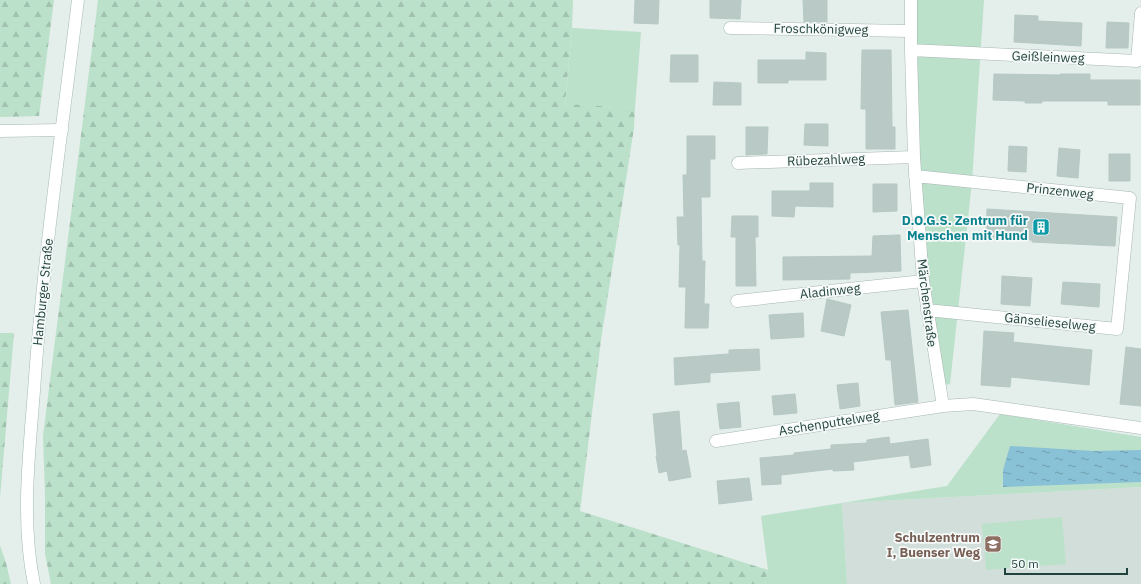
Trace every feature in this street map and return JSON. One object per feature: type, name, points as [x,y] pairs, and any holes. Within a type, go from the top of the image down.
[{"type":"street","name":"Hamburger Straße","points":[[34,584],[29,556],[28,463],[38,332],[78,0]]},
{"type":"street","name":"Märchenstraße","points":[[912,0],[911,50],[915,176],[923,281],[942,406]]},
{"type":"street","name":"Geißleinweg","points":[[911,50],[1137,61],[1141,12]]},
{"type":"street","name":"Froschkönigweg","points":[[730,28],[911,30]]},
{"type":"street","points":[[0,131],[62,130]]},
{"type":"street","name":"Rübezahlweg","points":[[738,164],[914,157]]},
{"type":"street","name":"Prinzenweg","points":[[915,176],[1130,198],[1123,272]]},
{"type":"street","name":"Gänselieselweg","points":[[927,310],[1117,329],[1123,272]]},
{"type":"street","name":"Aladinweg","points":[[737,301],[923,281]]},
{"type":"street","points":[[942,406],[973,404],[1141,428]]},
{"type":"street","name":"Aschenputtelweg","points":[[716,441],[942,406]]},
{"type":"shaded area","name":"Schulzentrum I, Buenser Weg","points":[[1141,487],[1141,584],[847,584],[842,503]]},
{"type":"green space","points":[[0,0],[54,0],[39,116],[0,117]]},
{"type":"green space","points":[[98,0],[573,0],[565,104],[635,108],[634,128],[601,340],[580,511],[768,570],[765,584],[51,584],[45,554],[43,436]]},
{"type":"green space","points":[[911,0],[984,0],[972,182],[950,384],[939,386],[927,310]]},
{"type":"green space","points":[[572,28],[641,32],[635,108],[565,105]]},
{"type":"green space","points":[[0,333],[14,333],[0,498]]},
{"type":"green space","points":[[1000,414],[1141,437],[1141,487],[842,503],[847,584],[765,584],[768,570],[761,516],[947,486]]},
{"type":"green space","points":[[1062,517],[1066,564],[986,570],[982,524]]},
{"type":"green space","points":[[0,545],[6,563],[11,584],[0,584]]},
{"type":"water","points":[[1010,446],[1094,451],[1141,450],[1141,482],[1003,487],[1003,470]]},
{"type":"building","points":[[635,0],[659,0],[658,24],[634,23]]},
{"type":"building","points":[[710,0],[741,0],[740,19],[710,18]]},
{"type":"building","points":[[803,0],[827,0],[827,22],[804,22]]},
{"type":"building","points":[[1015,15],[1038,16],[1038,21],[1082,23],[1081,46],[1014,42]]},
{"type":"building","points":[[1107,22],[1129,23],[1128,48],[1106,48]]},
{"type":"building","points":[[862,50],[891,50],[892,127],[895,127],[895,149],[866,149],[866,109],[861,109]]},
{"type":"building","points":[[806,52],[826,53],[826,80],[788,80],[788,83],[758,83],[758,60],[806,60]]},
{"type":"building","points":[[671,55],[698,55],[698,82],[670,82]]},
{"type":"building","points":[[994,74],[1090,74],[1090,80],[1140,80],[1140,105],[1108,105],[1108,101],[1042,101],[1042,103],[1025,103],[1025,101],[993,100]]},
{"type":"building","points":[[714,82],[741,83],[741,105],[713,105]]},
{"type":"building","points":[[805,124],[828,124],[828,146],[804,145]]},
{"type":"building","points":[[746,127],[768,127],[767,154],[746,155]]},
{"type":"building","points":[[687,136],[715,136],[715,159],[710,159],[710,197],[701,197],[702,261],[705,261],[704,304],[709,304],[708,328],[685,328],[686,287],[679,287],[680,245],[678,245],[677,217],[684,217],[683,175],[687,175]]},
{"type":"building","points":[[1009,146],[1027,147],[1026,172],[1008,171]]},
{"type":"building","points":[[1059,148],[1080,150],[1078,178],[1057,176]]},
{"type":"building","points":[[1109,154],[1130,154],[1130,181],[1109,181]]},
{"type":"building","points":[[810,183],[833,183],[833,207],[795,206],[794,217],[772,216],[772,191],[810,191]]},
{"type":"building","points":[[873,184],[897,184],[897,211],[873,212]]},
{"type":"building","points":[[987,209],[1117,217],[1115,246],[986,238]]},
{"type":"building","points":[[732,216],[758,216],[758,237],[755,237],[756,286],[736,286],[736,237],[731,237]]},
{"type":"building","points":[[900,235],[901,271],[850,273],[850,279],[783,280],[783,257],[872,256],[873,236]]},
{"type":"building","points":[[1002,276],[1032,278],[1030,306],[1001,304]]},
{"type":"building","points":[[1063,282],[1100,284],[1099,307],[1061,304]]},
{"type":"building","points":[[827,299],[851,305],[844,336],[821,331]]},
{"type":"building","points":[[908,310],[918,402],[895,405],[891,360],[886,360],[881,312]]},
{"type":"building","points":[[803,313],[804,337],[771,339],[769,315]]},
{"type":"building","points":[[984,331],[1014,333],[1013,342],[1092,350],[1089,385],[1011,377],[1010,387],[981,385]]},
{"type":"building","points":[[1126,347],[1141,349],[1141,406],[1120,404]]},
{"type":"building","points":[[759,349],[760,370],[710,373],[710,382],[675,385],[674,358],[729,354],[729,350]]},
{"type":"building","points":[[858,383],[860,406],[840,409],[837,385]]},
{"type":"building","points":[[795,394],[797,413],[774,415],[772,396]]},
{"type":"building","points":[[739,402],[741,427],[720,429],[717,404]]},
{"type":"building","points":[[679,411],[682,451],[686,450],[691,477],[669,481],[667,471],[659,473],[656,456],[653,414]]},
{"type":"building","points":[[889,437],[890,444],[928,439],[931,465],[911,468],[909,455],[853,462],[854,470],[833,471],[833,469],[781,475],[781,484],[762,485],[760,458],[794,455],[794,453],[831,449],[831,445],[867,443],[867,440]]},
{"type":"building","points":[[749,478],[752,500],[719,504],[717,481]]},
{"type":"place","name":"D.O.G.S. Zentrum für Menschen mit Hund","points":[[1041,227]]},
{"type":"place","name":"Schulzentrum I, Buenser Weg","points":[[993,544]]}]
